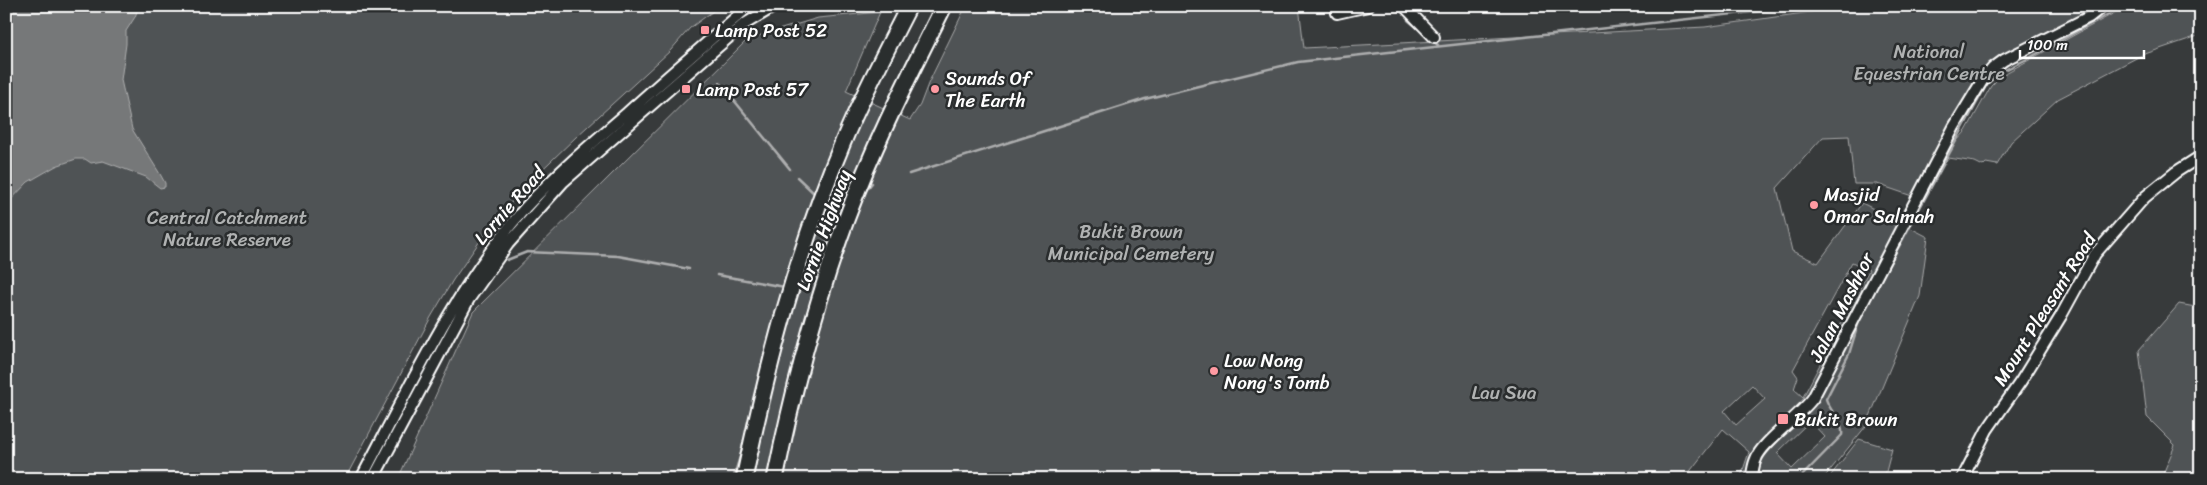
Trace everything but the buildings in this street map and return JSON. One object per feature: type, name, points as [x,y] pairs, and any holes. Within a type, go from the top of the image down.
[{"type":"highway","name":"Lornie Highway","points":[[744,479],[776,340],[796,270],[817,207],[843,141],[909,6]]},
{"type":"highway","name":"Lornie Highway","points":[[774,479],[805,349],[825,280],[846,219],[874,150],[944,6]]},
{"type":"street","name":"Lornie Road","points":[[372,479],[407,402],[462,293],[498,241],[525,208],[586,148],[749,6]]},
{"type":"street","name":"Lornie Road","points":[[361,479],[469,299],[497,259],[535,211],[563,182],[728,38],[748,21],[775,6]]},
{"type":"street","points":[[1337,13],[1368,6]]},
{"type":"street","points":[[1404,6],[1434,37]]},
{"type":"street","name":"Jalan Mashhor","points":[[1751,479],[1756,459],[1760,452],[1793,421],[1813,398],[1954,127],[1982,82],[1993,68],[2004,60],[2089,16],[2102,6]]},
{"type":"street","name":"Mount Pleasant Road","points":[[1962,479],[1987,430],[2051,333],[2095,254],[2145,196],[2176,172],[2201,156]]},
{"type":"green space","name":"Central Catchment Nature Reserve","points":[[6,6],[720,6],[690,28],[670,51],[525,186],[482,238],[453,280],[431,317],[345,479],[6,479]]},
{"type":"green space","name":"Bukit Brown Municipal Cemetery","points":[[966,6],[1299,6],[1304,48],[1705,27],[1853,6],[2102,6],[1993,70],[1936,162],[1912,196],[1877,184],[1854,184],[1849,136],[1823,137],[1777,188],[1792,251],[1818,263],[1862,203],[1928,237],[1920,296],[1866,426],[1823,479],[1740,479],[1749,452],[1723,429],[1684,479],[398,479],[473,312],[748,39],[818,18],[880,12],[846,91],[910,120],[920,105],[928,84]],"holes":[[[1852,262],[1869,270],[1803,397],[1794,389],[1798,377],[1793,370]],[[1752,385],[1765,399],[1736,425],[1724,411]],[[1810,421],[1825,437],[1792,469],[1777,453]]]},
{"type":"green space","points":[[2127,6],[2201,6],[2201,35],[2142,55],[2058,99],[2011,142],[1997,165],[1986,163],[1983,166],[1975,162],[1942,157],[1966,131],[1991,86],[2002,75]]},
{"type":"green space","points":[[2179,304],[2201,308],[2201,479],[2161,479],[2175,445],[2147,417],[2139,350]]},
{"type":"green space","points":[[1859,439],[1892,449],[1884,479],[1828,479]]},
{"type":"shaded area","points":[[6,6],[139,6],[135,17],[126,31],[121,80],[132,129],[160,174],[165,187],[160,188],[146,177],[103,161],[91,163],[85,159],[76,159],[56,166],[28,182],[6,205]]},
{"type":"waterway","points":[[909,174],[1145,99],[1298,62],[1806,6]]},
{"type":"waterway","points":[[1799,479],[1842,435],[1839,421],[1826,399],[1849,354],[1860,318],[1987,84],[2001,72],[2123,6]]},
{"type":"waterway","points":[[1408,20],[1438,45]]},
{"type":"waterway","points":[[720,83],[790,169]]},
{"type":"waterway","points":[[797,177],[817,196]]},
{"type":"waterway","points":[[863,194],[872,183]]},
{"type":"waterway","points":[[825,203],[841,219]]},
{"type":"waterway","points":[[802,276],[835,230]]},
{"type":"waterway","points":[[507,260],[527,252],[618,256],[689,269]]},
{"type":"waterway","points":[[717,275],[785,287]]},
{"type":"waterway","points":[[733,479],[743,447]]},
{"type":"place","name":"Lamp Post 52","points":[[705,30]]},
{"type":"place","name":"Lamp Post 57","points":[[686,89]]},
{"type":"place","name":"Sounds Of The Earth","points":[[935,89]]},
{"type":"place","name":"Masjid Omar Salmah","points":[[1814,205]]},
{"type":"place","name":"Low Nong Nong's Tomb","points":[[1214,371]]},
{"type":"place","name":"Bukit Brown","points":[[1783,419]]},
{"type":"park label","name":"National Equestrian Centre","points":[[1929,62]]},
{"type":"park label","name":"Lau Sua","points":[[1504,392]]}]
